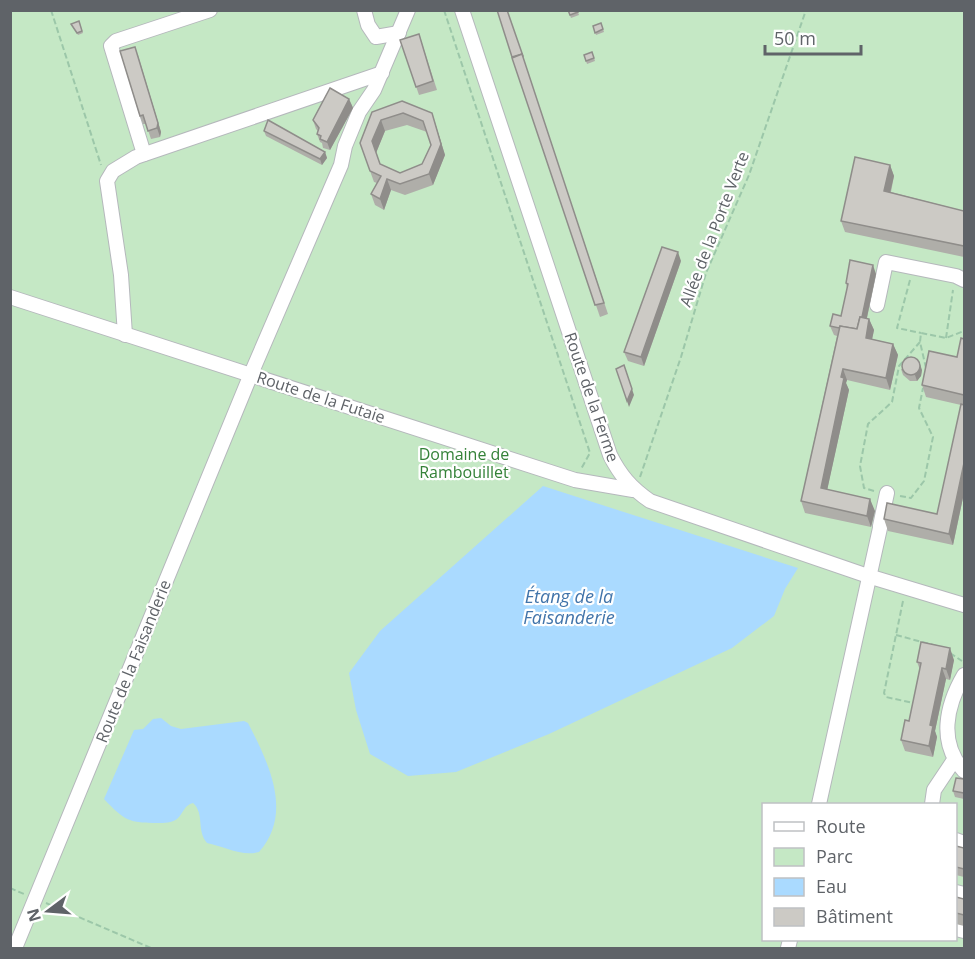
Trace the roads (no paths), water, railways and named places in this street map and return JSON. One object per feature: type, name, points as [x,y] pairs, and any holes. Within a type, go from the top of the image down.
[{"type":"street","points":[[144,154],[111,46],[116,41],[210,10]]},
{"type":"street","points":[[364,10],[368,25],[376,37],[399,33]]},
{"type":"street","name":"Route de la Faisanderie","points":[[15,948],[251,374],[340,165],[359,112],[382,73],[408,10]]},
{"type":"street","name":"Route de la Ferme","points":[[462,10],[610,455],[618,472],[633,490],[651,501],[868,576],[964,605]]},
{"type":"street","points":[[125,335],[122,275],[107,182],[112,171],[144,154],[382,73]]},
{"type":"street","points":[[877,305],[886,262],[956,276],[964,280]]},
{"type":"street","name":"Route de la Futaie","points":[[10,297],[576,480],[633,490]]},
{"type":"street","points":[[821,803],[887,493]]},
{"type":"street","points":[[964,675],[948,713],[948,746],[954,760],[964,771]]},
{"type":"street","points":[[932,803],[934,790],[954,760]]},
{"type":"water","name":"Étang de la Faisanderie","points":[[543,486],[798,568],[785,589],[774,616],[732,648],[549,734],[456,772],[408,776],[370,754],[356,710],[349,673],[380,631]]},
{"type":"water","points":[[161,718],[171,726],[181,729],[244,721],[248,723],[269,771],[276,804],[275,821],[269,837],[259,852],[239,852],[207,843],[202,833],[199,812],[193,803],[173,821],[148,823],[128,819],[104,799],[134,730],[143,729],[153,719]]},
{"type":"park label","name":"Domaine de Rambouillet","points":[[464,463]]}]
